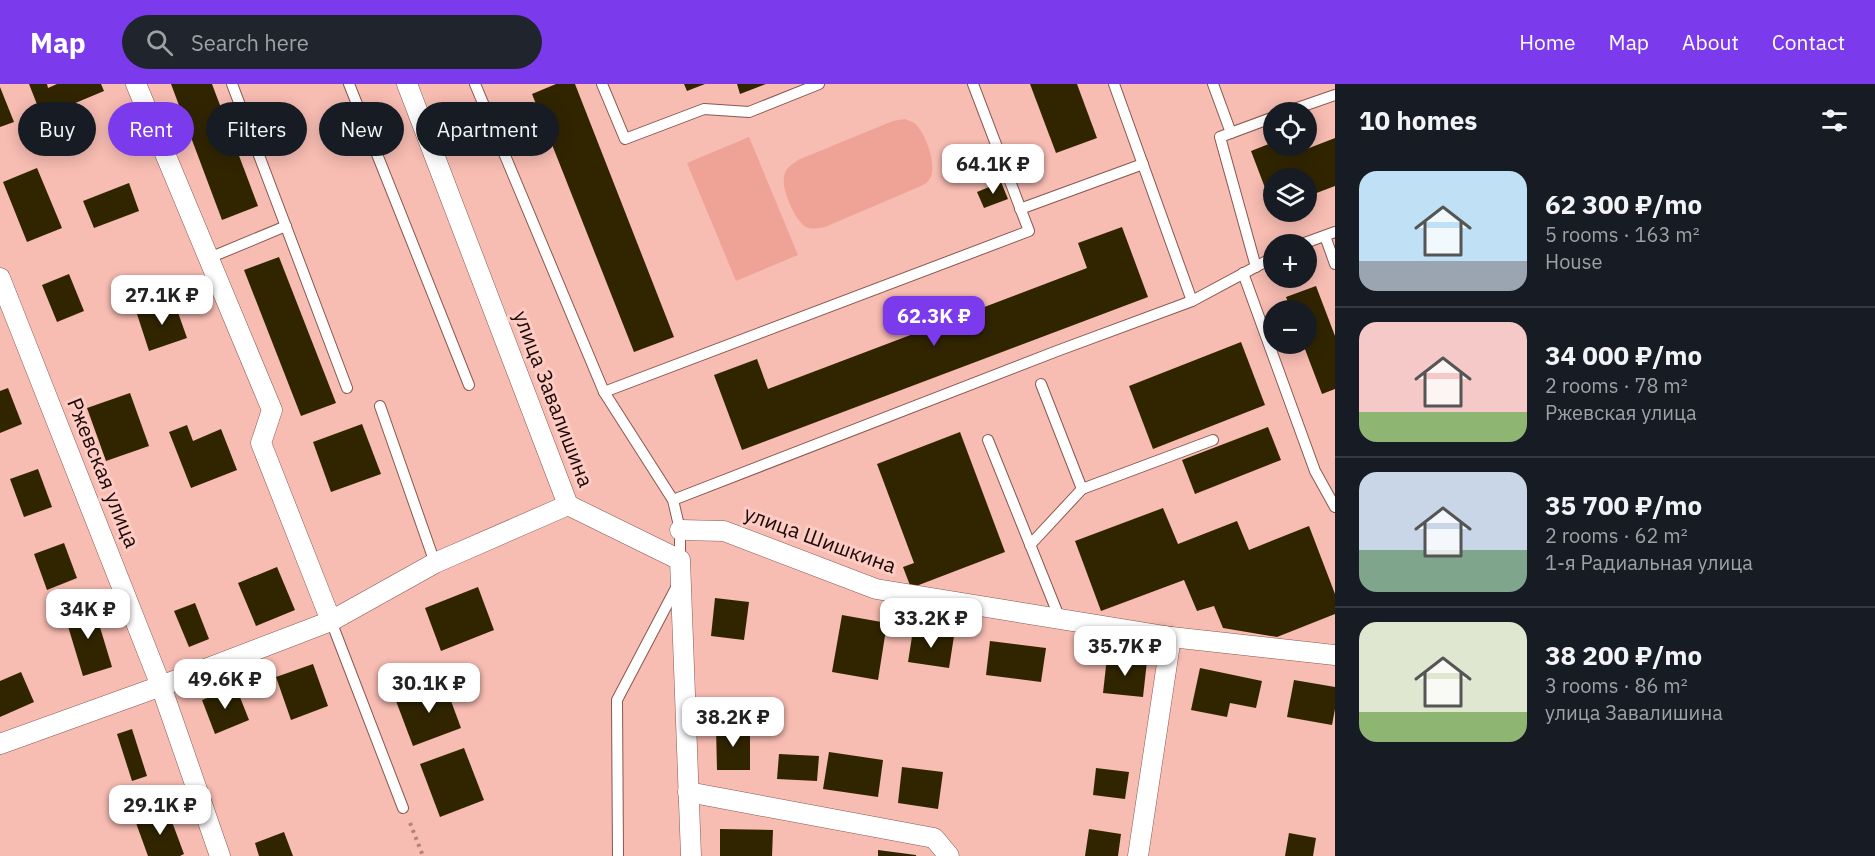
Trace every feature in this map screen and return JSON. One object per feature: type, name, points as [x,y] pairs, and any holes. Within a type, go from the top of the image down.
[{"type":"street","points":[[136,84],[272,410],[261,443],[331,621]]},
{"type":"street","name":"улица Завалишина","points":[[407,84],[568,505],[681,570]]},
{"type":"street","name":"Ржевская улица","points":[[0,278],[161,686],[220,856]]},
{"type":"street","points":[[0,744],[331,621],[435,563],[568,505]]},
{"type":"street","name":"улица Шишкина","points":[[680,530],[724,531],[876,589],[1171,637],[1335,655]]},
{"type":"street","points":[[681,570],[691,856]]},
{"type":"street","points":[[1138,856],[1171,637]]},
{"type":"street","points":[[688,792],[934,838],[949,856]]},
{"type":"lane","points":[[232,84],[346,388]]},
{"type":"lane","points":[[349,84],[469,386]]},
{"type":"lane","points":[[475,84],[604,393],[673,500],[680,530],[681,570],[617,700],[618,856]]},
{"type":"lane","points":[[602,84],[625,139],[704,109],[749,112],[819,84]]},
{"type":"lane","points":[[604,393],[1029,231],[973,84]]},
{"type":"lane","points":[[1114,84],[1192,301]]},
{"type":"lane","points":[[1213,84],[1231,132]]},
{"type":"lane","points":[[1315,102],[1335,95]]},
{"type":"lane","points":[[1256,267],[1220,137],[1263,121]]},
{"type":"lane","points":[[1020,209],[1143,164]]},
{"type":"lane","points":[[209,258],[286,226]]},
{"type":"lane","points":[[1330,234],[1335,264]]},
{"type":"lane","points":[[673,500],[1192,301],[1263,263]]},
{"type":"lane","points":[[1244,273],[1315,471],[1335,507]]},
{"type":"lane","points":[[1041,384],[1082,489]]},
{"type":"lane","points":[[380,406],[435,563]]},
{"type":"lane","points":[[988,440],[1060,619]]},
{"type":"lane","points":[[1030,546],[1082,489],[1214,440]]},
{"type":"lane","points":[[331,621],[403,808]]},
{"type":"path","points":[[403,808],[423,856]]},
{"type":"shaded area","points":[[905,119],[918,127],[926,141],[932,159],[932,174],[928,181],[825,227],[806,227],[797,218],[784,186],[785,173],[789,167],[798,160],[893,121]]},
{"type":"shaded area","points":[[749,137],[798,255],[736,281],[687,163]]},
{"type":"building","points":[[29,84],[47,84],[48,88],[57,84],[101,84],[104,91],[78,102],[36,102]]},
{"type":"building","points":[[171,84],[212,84],[219,102],[206,102],[206,156],[239,156],[258,206],[222,220],[194,145],[194,102],[178,102]]},
{"type":"building","points":[[556,84],[575,84],[674,337],[634,352],[557,156],[559,156],[559,102],[535,102],[532,94]]},
{"type":"building","points":[[684,84],[705,84],[687,91]]},
{"type":"building","points":[[737,84],[766,84],[740,94]]},
{"type":"building","points":[[1030,84],[1077,84],[1097,138],[1056,153]]},
{"type":"building","points":[[0,87],[14,122],[0,127]]},
{"type":"building","points":[[1335,138],[1335,186],[1317,193],[1317,168],[1263,168],[1263,183],[1251,151],[1263,146],[1263,156],[1317,156],[1317,145]]},
{"type":"building","points":[[37,168],[62,228],[27,242],[3,182]]},
{"type":"building","points":[[1001,182],[1008,199],[984,208],[977,192]]},
{"type":"building","points":[[129,183],[139,211],[94,228],[83,201]]},
{"type":"building","points":[[1122,227],[1148,297],[742,450],[714,375],[757,359],[768,389],[1087,268],[1078,243]]},
{"type":"building","points":[[279,257],[336,403],[301,416],[244,270]]},
{"type":"building","points":[[69,274],[84,311],[57,322],[42,285]]},
{"type":"building","points":[[1317,288],[1335,336],[1335,389],[1322,394],[1307,354],[1317,354],[1317,300],[1287,300],[1286,297]]},
{"type":"building","points":[[174,301],[187,338],[149,351],[137,314]]},
{"type":"building","points":[[1241,342],[1265,405],[1153,449],[1129,386]]},
{"type":"building","points":[[8,388],[22,424],[0,433],[0,391]]},
{"type":"building","points":[[130,393],[149,446],[106,461],[87,408]]},
{"type":"building","points":[[362,424],[381,474],[331,492],[313,442]]},
{"type":"building","points":[[187,425],[193,441],[221,429],[237,470],[191,488],[169,432]]},
{"type":"building","points":[[1268,427],[1281,460],[1195,494],[1182,460]]},
{"type":"building","points":[[960,432],[1005,552],[911,588],[903,567],[914,563],[877,464]]},
{"type":"building","points":[[38,469],[52,507],[24,517],[10,479]]},
{"type":"building","points":[[1163,508],[1178,544],[1237,521],[1249,550],[1309,526],[1335,594],[1335,614],[1277,637],[1223,628],[1214,606],[1197,611],[1184,580],[1101,611],[1075,541]]},
{"type":"building","points":[[64,543],[77,578],[47,590],[34,554]]},
{"type":"building","points":[[277,567],[295,610],[256,626],[238,583]]},
{"type":"building","points":[[478,587],[494,630],[441,651],[425,608]]},
{"type":"building","points":[[715,598],[749,602],[744,640],[711,636]]},
{"type":"building","points":[[195,603],[209,639],[189,647],[174,611]]},
{"type":"building","points":[[93,604],[112,667],[83,676],[64,613]]},
{"type":"building","points":[[842,615],[887,623],[878,680],[832,672]]},
{"type":"building","points":[[913,630],[954,636],[949,668],[908,662]]},
{"type":"building","points":[[990,641],[1046,648],[1041,682],[986,675]]},
{"type":"building","points":[[1107,657],[1147,661],[1143,697],[1103,693]]},
{"type":"building","points":[[313,664],[328,706],[291,720],[276,677]]},
{"type":"building","points":[[1200,668],[1262,681],[1256,708],[1230,703],[1227,717],[1191,710]]},
{"type":"building","points":[[21,672],[34,702],[0,717],[0,681]]},
{"type":"building","points":[[1294,680],[1335,687],[1332,725],[1287,717]]},
{"type":"building","points":[[444,682],[461,728],[413,746],[396,701]]},
{"type":"building","points":[[236,687],[249,720],[215,734],[202,700]]},
{"type":"building","points":[[716,727],[750,727],[750,770],[717,770]]},
{"type":"building","points":[[132,729],[147,776],[132,781],[117,734]]},
{"type":"building","points":[[464,748],[484,800],[440,817],[420,764]]},
{"type":"building","points":[[829,752],[883,760],[878,797],[823,789]]},
{"type":"building","points":[[779,754],[819,756],[817,781],[777,779]]},
{"type":"building","points":[[902,767],[943,772],[938,809],[898,803]]},
{"type":"building","points":[[1096,768],[1129,772],[1125,799],[1093,795]]},
{"type":"building","points":[[168,811],[184,854],[148,856],[136,823]]},
{"type":"building","points":[[720,829],[773,830],[772,856],[720,856]]},
{"type":"building","points":[[1089,829],[1121,834],[1118,856],[1085,856]]},
{"type":"building","points":[[284,832],[293,856],[259,856],[255,843]]},
{"type":"building","points":[[1289,833],[1316,838],[1313,856],[1285,856]]},
{"type":"building","points":[[878,850],[916,855],[916,856],[878,856]]}]
